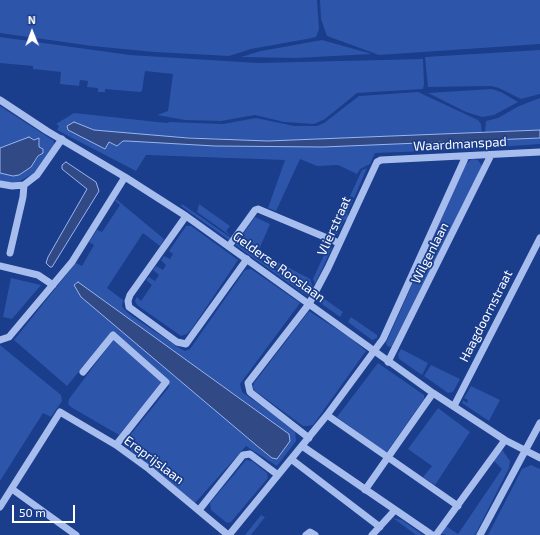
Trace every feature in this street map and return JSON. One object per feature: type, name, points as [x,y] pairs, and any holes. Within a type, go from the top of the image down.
[{"type":"street","name":"Gelderse Rooslaan","points":[[0,100],[186,216],[433,393],[505,440],[540,458]]},
{"type":"street","points":[[0,184],[12,186],[24,185],[37,175],[62,140]]},
{"type":"street","name":"Waardmanspad","points":[[381,160],[540,152]]},
{"type":"street","name":"Wilgenlaan","points":[[388,362],[491,154]]},
{"type":"street","name":"Wilgenlaan","points":[[228,535],[327,415],[374,352],[390,325],[466,156]]},
{"type":"street","name":"Vlierstraat","points":[[308,438],[250,392],[248,384],[309,304],[376,162],[381,160]]},
{"type":"street","points":[[0,340],[9,337],[72,262],[125,177]]},
{"type":"street","points":[[10,253],[23,197],[24,185]]},
{"type":"street","points":[[229,246],[258,209],[339,243]]},
{"type":"street","points":[[186,216],[130,295],[128,301],[129,307],[177,342],[186,344],[247,259]]},
{"type":"street","name":"Haagdoornstraat","points":[[454,406],[540,238]]},
{"type":"street","points":[[0,266],[38,275],[53,285]]},
{"type":"street","points":[[83,372],[113,335],[166,382],[116,445]]},
{"type":"street","points":[[365,490],[433,393]]},
{"type":"street","name":"Ereprijslaan","points":[[12,489],[60,412],[116,445],[149,469],[228,535]]},
{"type":"street","points":[[327,415],[458,506]]},
{"type":"street","points":[[480,535],[540,424]]},
{"type":"street","points":[[436,535],[505,440]]},
{"type":"street","points":[[302,446],[432,535]]},
{"type":"street","points":[[199,510],[243,455],[250,454],[278,475]]},
{"type":"street","points":[[291,459],[380,527]]},
{"type":"street","points":[[0,507],[12,489],[76,535]]},
{"type":"street","points":[[372,535],[395,510]]},
{"type":"street","points":[[306,535],[310,532],[315,535]]},
{"type":"shaded area","points":[[0,0],[317,0],[319,29],[316,37],[251,49],[229,56],[154,52],[92,46],[0,33]]},
{"type":"shaded area","points":[[320,0],[540,0],[540,44],[379,55],[327,36],[321,19]]},
{"type":"shaded area","points":[[0,37],[130,55],[258,63],[423,59],[424,84],[423,89],[357,93],[325,119],[314,124],[284,122],[255,115],[221,121],[185,120],[157,115],[168,111],[173,74],[145,71],[142,91],[140,92],[105,89],[105,92],[98,92],[98,88],[87,87],[88,81],[80,80],[79,86],[60,84],[61,72],[33,69],[33,66],[0,63]]},
{"type":"shaded area","points":[[322,40],[372,54],[296,58],[241,57],[261,51]]},
{"type":"shaded area","points":[[540,50],[540,94],[521,99],[499,88],[491,86],[428,87],[425,57]]},
{"type":"shaded area","points":[[492,89],[501,92],[518,102],[494,115],[482,117],[466,112],[428,93]]},
{"type":"shaded area","points":[[418,92],[478,120],[481,124],[482,133],[268,141],[162,136],[94,130],[75,123],[117,146],[123,141],[215,146],[289,147],[482,140],[482,149],[375,153],[370,164],[360,169],[357,174],[338,165],[317,166],[300,159],[276,211],[268,208],[285,160],[146,155],[136,171],[57,130],[59,126],[56,124],[74,113],[167,123],[223,124],[256,118],[294,126],[317,126],[324,123],[359,96]]},
{"type":"shaded area","points":[[540,98],[540,130],[485,132],[486,121],[498,118],[519,106]]},
{"type":"shaded area","points":[[0,106],[54,141],[54,146],[34,173],[20,181],[12,183],[0,181],[0,173],[13,176],[31,167],[43,151],[39,147],[40,140],[29,138],[0,148]]},
{"type":"shaded area","points":[[74,122],[94,130],[188,138],[268,141],[540,130],[540,138],[323,147],[215,146],[123,141],[117,146],[109,142],[105,149],[68,130],[67,126]]},
{"type":"shaded area","points":[[29,137],[34,140],[39,138],[39,147],[43,149],[43,153],[38,156],[31,167],[19,175],[13,176],[0,173],[0,148]]},
{"type":"shaded area","points":[[540,138],[540,144],[485,148],[484,140]]},
{"type":"shaded area","points":[[472,159],[478,160],[482,166],[405,321],[391,347],[387,346],[386,343],[466,164]]},
{"type":"shaded area","points":[[66,162],[96,182],[99,191],[52,267],[50,267],[46,263],[48,257],[87,189],[62,169],[62,165]]},
{"type":"shaded area","points":[[367,168],[354,198],[350,196],[362,170]]},
{"type":"shaded area","points":[[349,198],[353,200],[347,213],[349,217],[347,220],[344,220],[337,234],[334,233]]},
{"type":"shaded area","points":[[116,199],[164,239],[160,246],[143,233],[107,288],[123,300],[122,307],[129,314],[185,351],[190,349],[245,270],[251,269],[300,303],[240,384],[242,392],[295,430],[296,441],[277,466],[246,446],[195,503],[123,444],[169,387],[168,382],[111,333],[67,386],[14,340],[76,263],[82,266],[94,245],[89,242],[97,230],[102,232],[120,205],[115,201]],"holes":[[[78,282],[289,434],[272,458],[82,297],[74,285]]]},
{"type":"shaded area","points":[[182,204],[231,238],[229,240],[181,206]]},
{"type":"shaded area","points":[[199,204],[230,226],[226,231],[232,237],[197,212]]},
{"type":"shaded area","points":[[255,217],[270,224],[257,254],[238,241]]},
{"type":"shaded area","points":[[186,226],[191,226],[238,260],[191,330],[187,334],[181,336],[137,305],[135,301],[137,297],[141,301],[152,285],[146,280],[149,277],[155,281],[159,275],[153,270],[156,266],[163,270],[166,265],[161,260],[164,256],[170,259],[173,254],[169,251]]},
{"type":"shaded area","points":[[237,243],[309,294],[307,296],[235,245]]},
{"type":"shaded area","points":[[328,246],[332,248],[315,284],[313,279]]},
{"type":"shaded area","points":[[261,253],[310,279],[313,287],[312,290],[308,291],[259,256]]},
{"type":"shaded area","points":[[11,278],[41,285],[12,319],[3,317]]},
{"type":"shaded area","points":[[78,282],[289,434],[290,441],[277,459],[272,458],[256,445],[81,297],[74,285]]},
{"type":"shaded area","points":[[323,298],[343,312],[340,317],[322,304]]},
{"type":"shaded area","points":[[309,311],[349,337],[366,351],[313,425],[303,426],[254,390],[253,387],[254,383]]},
{"type":"shaded area","points":[[351,317],[377,335],[377,338],[372,340],[348,322]]},
{"type":"shaded area","points":[[114,339],[163,380],[119,435],[68,404],[69,399]]},
{"type":"shaded area","points":[[0,345],[61,395],[62,401],[51,417],[43,413],[0,481]]},
{"type":"shaded area","points":[[401,349],[428,363],[422,375],[399,359],[398,354]]},
{"type":"shaded area","points":[[378,363],[424,395],[424,399],[386,453],[337,417]]},
{"type":"shaded area","points":[[431,365],[460,379],[453,392],[448,393],[424,376]]},
{"type":"shaded area","points":[[471,386],[500,400],[489,421],[462,403],[463,400],[467,403],[468,400],[464,398]]},
{"type":"shaded area","points":[[438,408],[470,432],[435,485],[423,477],[432,466],[408,449]]},
{"type":"shaded area","points":[[501,448],[510,461],[509,468],[475,535],[446,535],[441,533],[446,526],[458,534],[502,469],[493,460]]},
{"type":"shaded area","points":[[246,460],[252,461],[267,473],[268,478],[231,522],[227,523],[211,510],[210,503]]},
{"type":"shaded area","points":[[531,465],[540,469],[540,535],[488,535],[522,469]]},
{"type":"shaded area","points":[[261,515],[265,517],[251,535],[245,535]]},
{"type":"shaded area","points":[[393,518],[402,520],[423,535],[416,535]]}]
